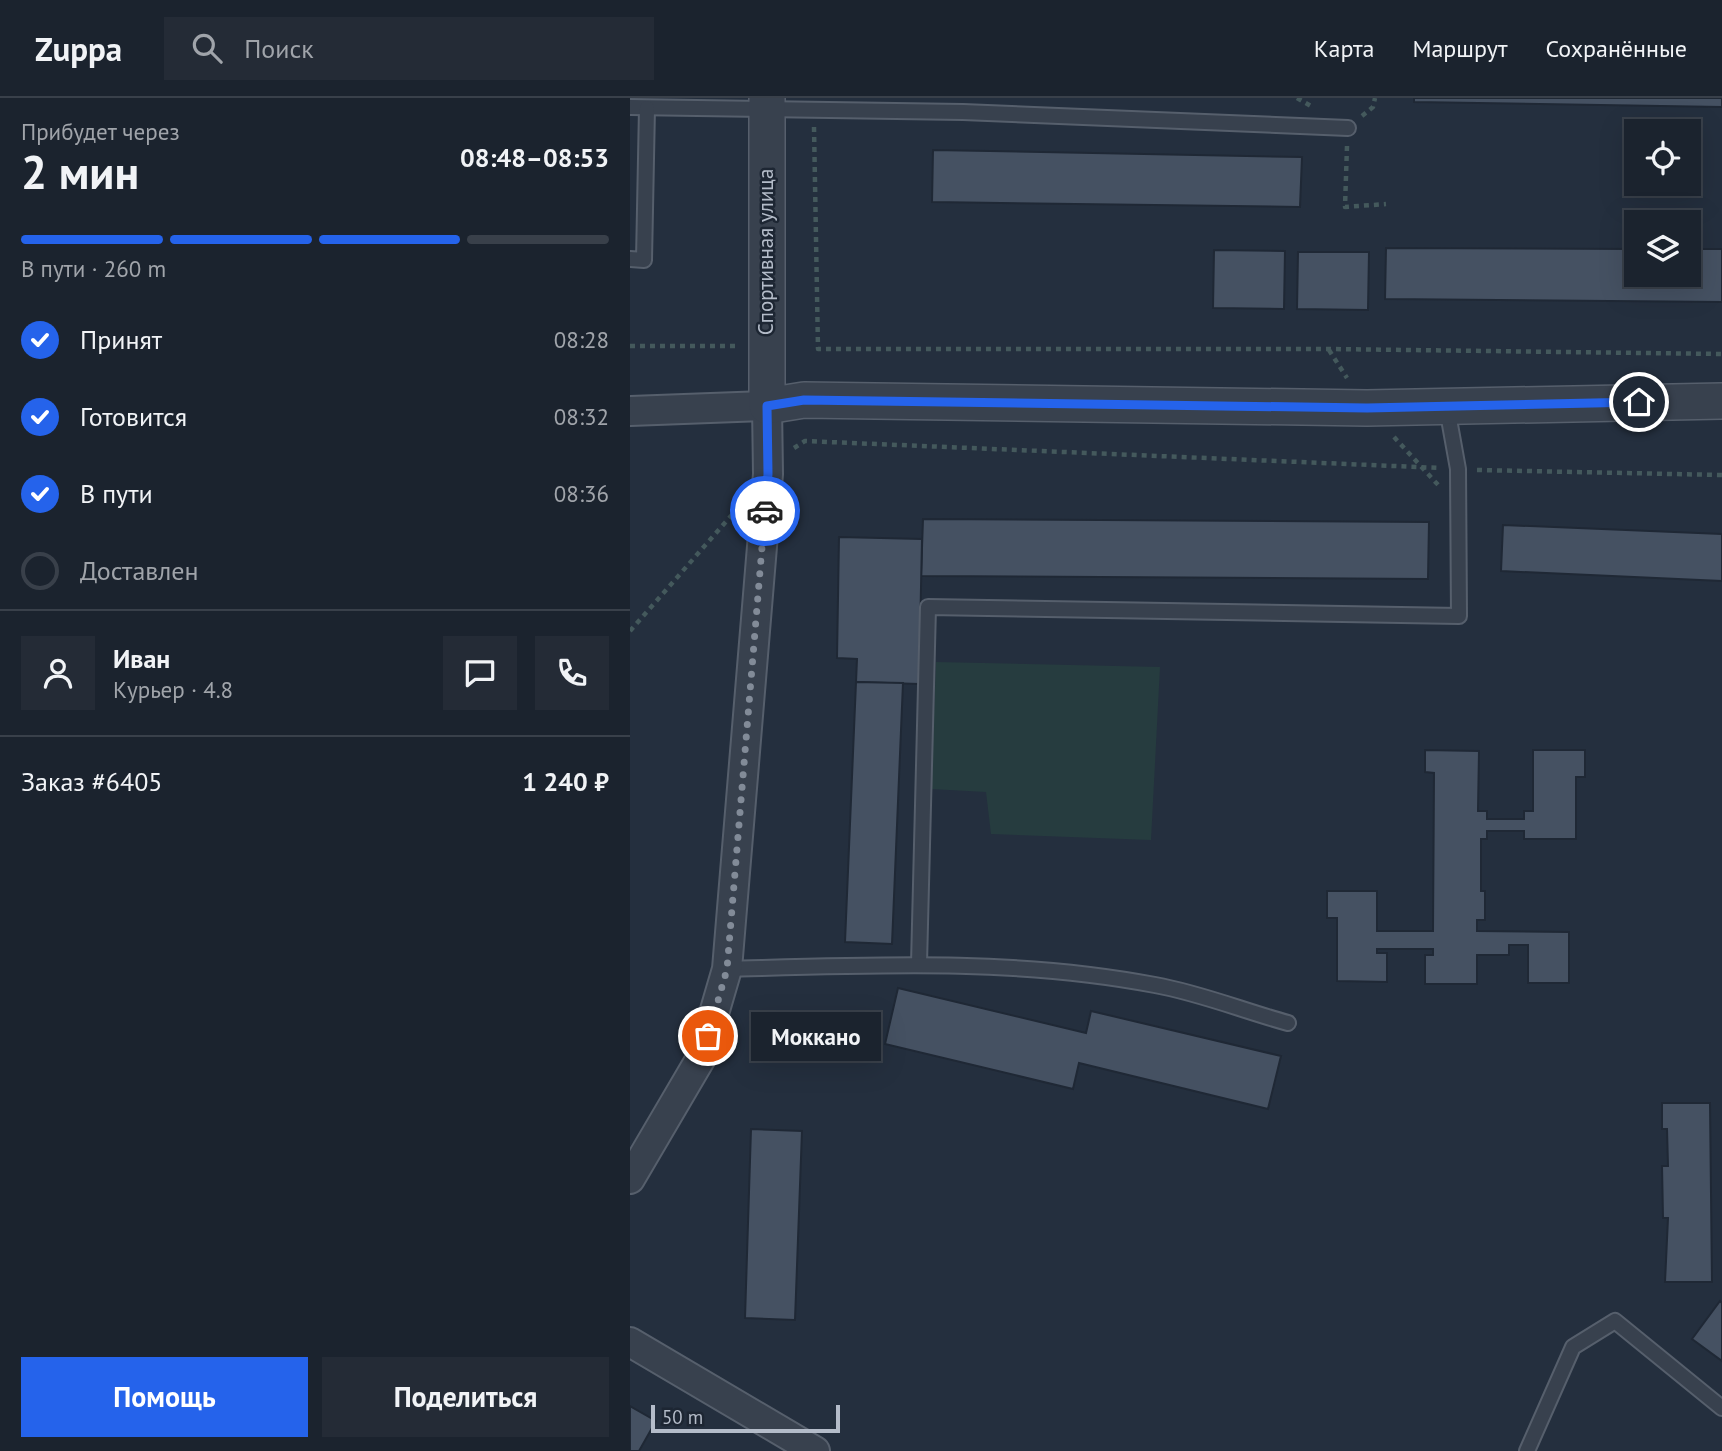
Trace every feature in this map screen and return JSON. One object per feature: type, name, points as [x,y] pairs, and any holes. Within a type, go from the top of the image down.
[{"type":"street","name":"Спортивная улица","points":[[767,104],[767,406]]},
{"type":"street","points":[[630,411],[767,406],[804,400],[1367,408],[1722,401]]},
{"type":"street","points":[[630,1178],[701,1058],[727,969],[768,474],[767,406]]},
{"type":"street","points":[[630,1342],[815,1451]]},
{"type":"lane","points":[[630,107],[767,104],[814,111],[864,105],[964,105],[1348,128]]},
{"type":"lane","points":[[630,260],[644,260],[647,108]]},
{"type":"lane","points":[[919,964],[928,607],[1460,616],[1458,469],[1446,406]]},
{"type":"lane","points":[[727,969],[919,964],[1059,971],[1157,985],[1287,1023]]},
{"type":"lane","points":[[1527,1451],[1573,1347],[1615,1321],[1722,1408]]},
{"type":"path","points":[[814,111],[818,349],[1329,349],[1722,354]]},
{"type":"path","points":[[1348,128],[1345,206],[1385,204]]},
{"type":"path","points":[[630,345],[736,346]]},
{"type":"path","points":[[630,631],[768,474],[805,441],[1458,469],[1722,475]]},
{"type":"green space","points":[[936,662],[1160,667],[1151,840],[991,834],[986,792],[931,789]]},
{"type":"building","points":[[1414,98],[1722,98],[1722,107],[1414,102]]},
{"type":"building","points":[[933,150],[1302,157],[1300,207],[932,202]]},
{"type":"building","points":[[1386,248],[1624,249],[1624,287],[1701,287],[1701,249],[1722,249],[1722,302],[1385,299]]},
{"type":"building","points":[[1214,250],[1285,251],[1284,309],[1213,308]]},
{"type":"building","points":[[1298,252],[1369,252],[1368,310],[1297,309]]},
{"type":"building","points":[[923,519],[1429,522],[1428,579],[921,576]]},
{"type":"building","points":[[1503,525],[1722,534],[1722,581],[1501,571]]},
{"type":"building","points":[[839,537],[922,539],[919,684],[856,682],[857,659],[837,658]]},
{"type":"building","points":[[856,682],[903,683],[892,944],[845,942]]},
{"type":"building","points":[[1425,750],[1479,751],[1478,811],[1487,811],[1487,819],[1524,819],[1524,811],[1533,811],[1533,750],[1585,750],[1585,777],[1576,777],[1576,839],[1524,839],[1524,831],[1487,831],[1487,839],[1481,839],[1481,891],[1485,891],[1485,920],[1477,920],[1477,931],[1569,932],[1569,983],[1528,983],[1528,945],[1509,945],[1509,955],[1477,955],[1477,984],[1425,984],[1425,955],[1433,955],[1433,949],[1377,949],[1377,953],[1387,953],[1387,982],[1337,981],[1337,918],[1327,918],[1327,891],[1377,891],[1377,931],[1433,931],[1434,773],[1425,772]]},
{"type":"building","points":[[898,988],[1086,1033],[1091,1011],[1281,1056],[1268,1109],[1079,1063],[1073,1089],[885,1044]]},
{"type":"building","points":[[1662,1103],[1710,1103],[1712,1282],[1665,1282],[1668,1218],[1663,1218],[1662,1166],[1668,1166],[1667,1129],[1662,1129]]},
{"type":"building","points":[[751,1129],[802,1131],[795,1320],[745,1318]]},
{"type":"building","points":[[1720,1301],[1722,1303],[1722,1361],[1692,1339]]},
{"type":"building","points":[[630,1406],[656,1421],[639,1451],[630,1451]]},
{"type":"way so far","points":[[708,1036],[727,969],[765,511]]},
{"type":"place","name":"Моккано","points":[[708,1036]]},
{"type":"route","points":[[765,511],[768,474],[767,406],[804,400],[1367,408],[1639,402]]}]
